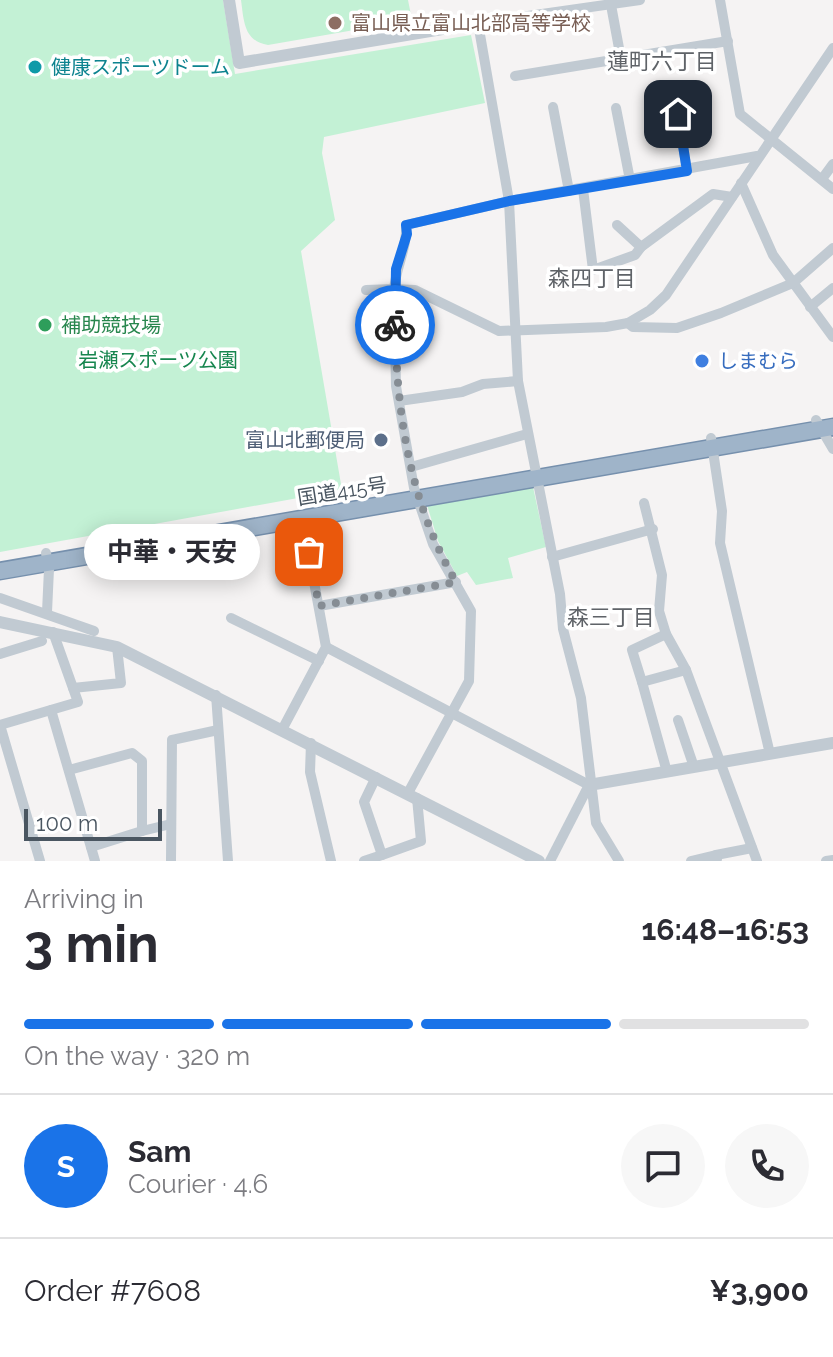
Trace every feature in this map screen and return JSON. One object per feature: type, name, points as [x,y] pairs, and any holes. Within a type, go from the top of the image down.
[{"type":"highway","name":"国道415号","points":[[0,571],[47,557],[826,423]]},
{"type":"highway","name":"国道415号","points":[[0,561],[47,557],[302,517],[416,493]]},
{"type":"street","points":[[229,0],[239,63],[478,23],[640,0]]},
{"type":"street","points":[[720,0],[740,114],[772,136],[833,189]]},
{"type":"street","points":[[611,5],[621,59]]},
{"type":"street","points":[[478,23],[509,201],[518,381],[563,629],[581,698],[589,785],[596,823],[619,861]]},
{"type":"street","points":[[515,76],[728,41]]},
{"type":"street","points":[[366,290],[415,290],[499,331],[606,327],[628,323],[650,310],[666,295],[757,156],[833,48]]},
{"type":"street","points":[[553,107],[569,191]]},
{"type":"street","points":[[616,108],[630,180]]},
{"type":"street","points":[[678,114],[687,171]]},
{"type":"street","points":[[364,861],[421,841],[412,796],[469,681],[472,642],[471,611],[433,544],[416,493],[399,401],[394,289],[396,269],[407,234],[406,225],[509,201],[757,156]]},
{"type":"street","points":[[822,179],[833,164]]},
{"type":"street","points":[[741,183],[773,255],[833,337]]},
{"type":"street","points":[[583,189],[593,270],[635,255],[641,247],[713,194],[732,197]]},
{"type":"street","points":[[617,225],[641,247]]},
{"type":"street","points":[[628,323],[633,327],[677,328],[793,283],[833,248]]},
{"type":"street","points":[[810,307],[833,288]]},
{"type":"street","points":[[399,401],[462,392],[483,384],[518,381]]},
{"type":"street","points":[[826,423],[833,449]]},
{"type":"street","points":[[411,467],[527,434]]},
{"type":"street","points":[[712,443],[722,511],[720,543],[770,754]]},
{"type":"street","points":[[644,503],[653,529],[662,575],[659,611],[666,634],[686,670],[757,861]]},
{"type":"street","points":[[283,728],[326,647],[302,517]]},
{"type":"street","points":[[552,557],[653,529]]},
{"type":"street","points":[[47,557],[47,612]]},
{"type":"street","points":[[319,606],[456,582]]},
{"type":"street","points":[[0,598],[94,631]]},
{"type":"street","points":[[231,618],[319,661]]},
{"type":"street","points":[[0,622],[48,637],[117,647],[283,728],[539,861]]},
{"type":"street","points":[[26,646],[28,629]]},
{"type":"street","points":[[666,634],[632,650],[667,772]]},
{"type":"street","points":[[0,654],[48,637]]},
{"type":"street","points":[[40,861],[0,725],[78,702],[48,637]]},
{"type":"street","points":[[73,688],[121,683],[117,647]]},
{"type":"street","points":[[326,647],[589,785],[833,743]]},
{"type":"street","points":[[642,682],[686,670]]},
{"type":"street","points":[[216,695],[228,861]]},
{"type":"street","points":[[51,710],[95,861]]},
{"type":"street","points":[[678,720],[694,767]]},
{"type":"street","points":[[171,861],[172,740],[218,730]]},
{"type":"street","points":[[311,743],[310,772],[331,861]]},
{"type":"street","points":[[69,770],[132,753],[142,761],[142,831]]},
{"type":"street","points":[[376,777],[364,802],[382,855]]},
{"type":"street","points":[[550,861],[589,785]]},
{"type":"street","points":[[91,847],[171,824]]},
{"type":"street","points":[[691,861],[717,858],[752,848]]},
{"type":"street","points":[[826,861],[833,860]]},
{"type":"green space","name":"岩瀬スポーツ公園","points":[[0,0],[223,0],[235,74],[471,35],[485,103],[324,137],[322,153],[335,220],[301,251],[342,490],[0,552]]},
{"type":"green space","name":"富山県立富山北部高等学校","points":[[241,0],[408,0],[412,20],[268,45],[250,35]]},
{"type":"green space","points":[[533,487],[546,547],[508,558],[513,578],[476,585],[467,572],[457,576],[438,541],[427,505]]},
{"type":"way so far","points":[[309,552],[319,606],[456,582],[433,544],[414,488],[396,386],[395,325]]},
{"type":"place","name":"富山県立富山北部高等学校","points":[[335,23]]},
{"type":"place","name":"健康スポーツドーム","points":[[35,67]]},
{"type":"place","name":"補助競技場","points":[[45,325]]},
{"type":"place","name":"しまむら","points":[[702,361]]},
{"type":"place","name":"富山北郵便局","points":[[381,440]]},
{"type":"place","name":"中華・天安","points":[[309,552]]},
{"type":"district","name":"蓮町六丁目","points":[[662,61]]},
{"type":"district","name":"森四丁目","points":[[592,278]]},
{"type":"district","name":"森三丁目","points":[[611,617]]},
{"type":"route","points":[[395,325],[396,269],[407,234],[406,225],[509,201],[687,171],[678,114]]}]
